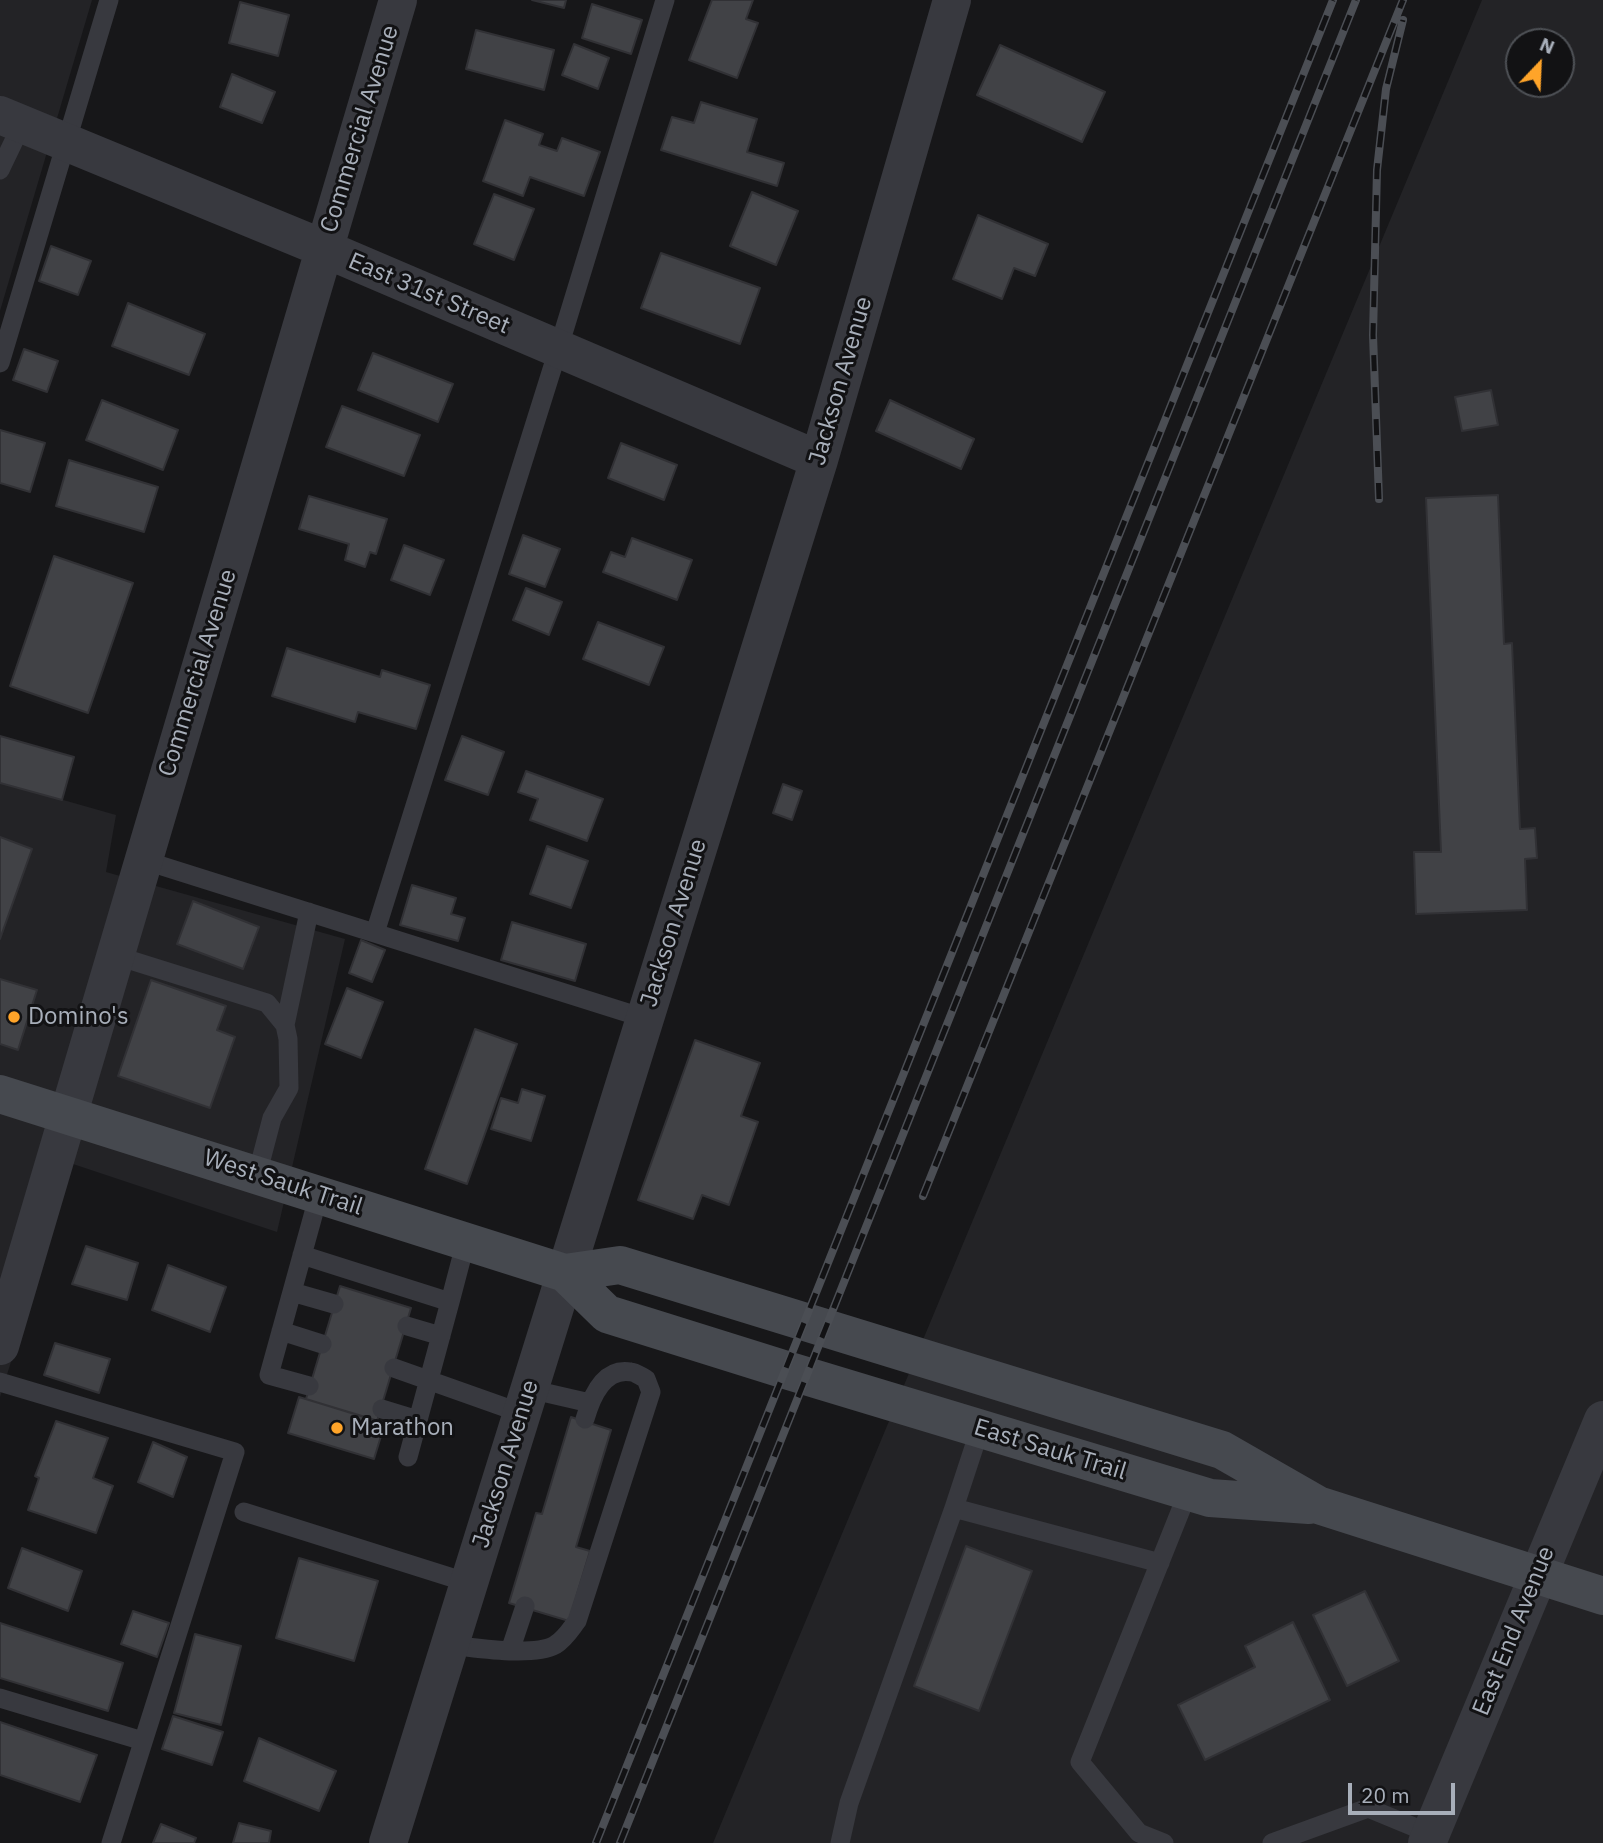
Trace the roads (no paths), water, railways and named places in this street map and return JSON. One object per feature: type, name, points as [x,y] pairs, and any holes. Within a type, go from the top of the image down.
[{"type":"main road","name":"West Sauk Trail","points":[[0,1094],[565,1273],[620,1265],[805,1321]]},
{"type":"main road","name":"West Sauk Trail","points":[[565,1273],[607,1314],[786,1370]]},
{"type":"main road","name":"East Sauk Trail","points":[[805,1321],[1222,1450],[1318,1505],[1603,1596]]},
{"type":"main road","name":"East Sauk Trail","points":[[786,1370],[1210,1499],[1318,1505]]},
{"type":"street","name":"Commercial Avenue","points":[[0,1344],[398,0]]},
{"type":"street","name":"Jackson Avenue","points":[[388,1843],[819,460],[952,0]]},
{"type":"street","name":"East 31st Street","points":[[11,119],[324,248],[819,460]]},
{"type":"street","name":"East End Avenue","points":[[1429,1838],[1603,1419]]},
{"type":"lane","points":[[0,363],[109,0]]},
{"type":"lane","points":[[374,933],[558,350],[664,0]]},
{"type":"lane","points":[[0,170],[11,119]]},
{"type":"lane","points":[[143,860],[644,1018]]},
{"type":"lane","points":[[257,1175],[272,1118],[289,1088],[288,1039],[285,1025],[309,912]]},
{"type":"lane","points":[[114,955],[267,1003],[285,1025]]},
{"type":"lane","points":[[309,1386],[268,1375],[319,1194]]},
{"type":"lane","points":[[408,1457],[466,1241]]},
{"type":"lane","points":[[302,1255],[450,1302]]},
{"type":"lane","points":[[292,1292],[334,1304]]},
{"type":"lane","points":[[407,1326],[441,1336]]},
{"type":"lane","points":[[281,1331],[322,1344]]},
{"type":"lane","points":[[394,1368],[429,1380],[525,1401],[587,1411],[602,1381],[614,1373],[631,1371],[646,1379],[651,1392],[577,1621],[564,1639],[551,1647],[510,1651],[450,1645]]},
{"type":"lane","points":[[0,1382],[235,1452],[111,1843]]},
{"type":"lane","points":[[382,1409],[418,1420]]},
{"type":"lane","points":[[840,1843],[849,1803],[980,1429]]},
{"type":"lane","points":[[1164,1843],[1139,1833],[1080,1762],[1188,1492]]},
{"type":"lane","points":[[954,1508],[1160,1563]]},
{"type":"lane","points":[[244,1512],[469,1583]]},
{"type":"lane","points":[[510,1651],[526,1606]]},
{"type":"lane","points":[[0,1698],[144,1741]]},
{"type":"lane","points":[[1273,1843],[1368,1808],[1429,1838]]},
{"type":"railway","points":[[596,1843],[1333,0]]},
{"type":"railway","points":[[620,1843],[1356,0]]},
{"type":"railway","points":[[923,1196],[1403,0]]},
{"type":"railway","points":[[1379,499],[1373,335],[1377,170],[1386,89],[1403,20]]},
{"type":"place","name":"Domino's","points":[[14,1017]]},
{"type":"place","name":"Marathon","points":[[337,1428]]}]
